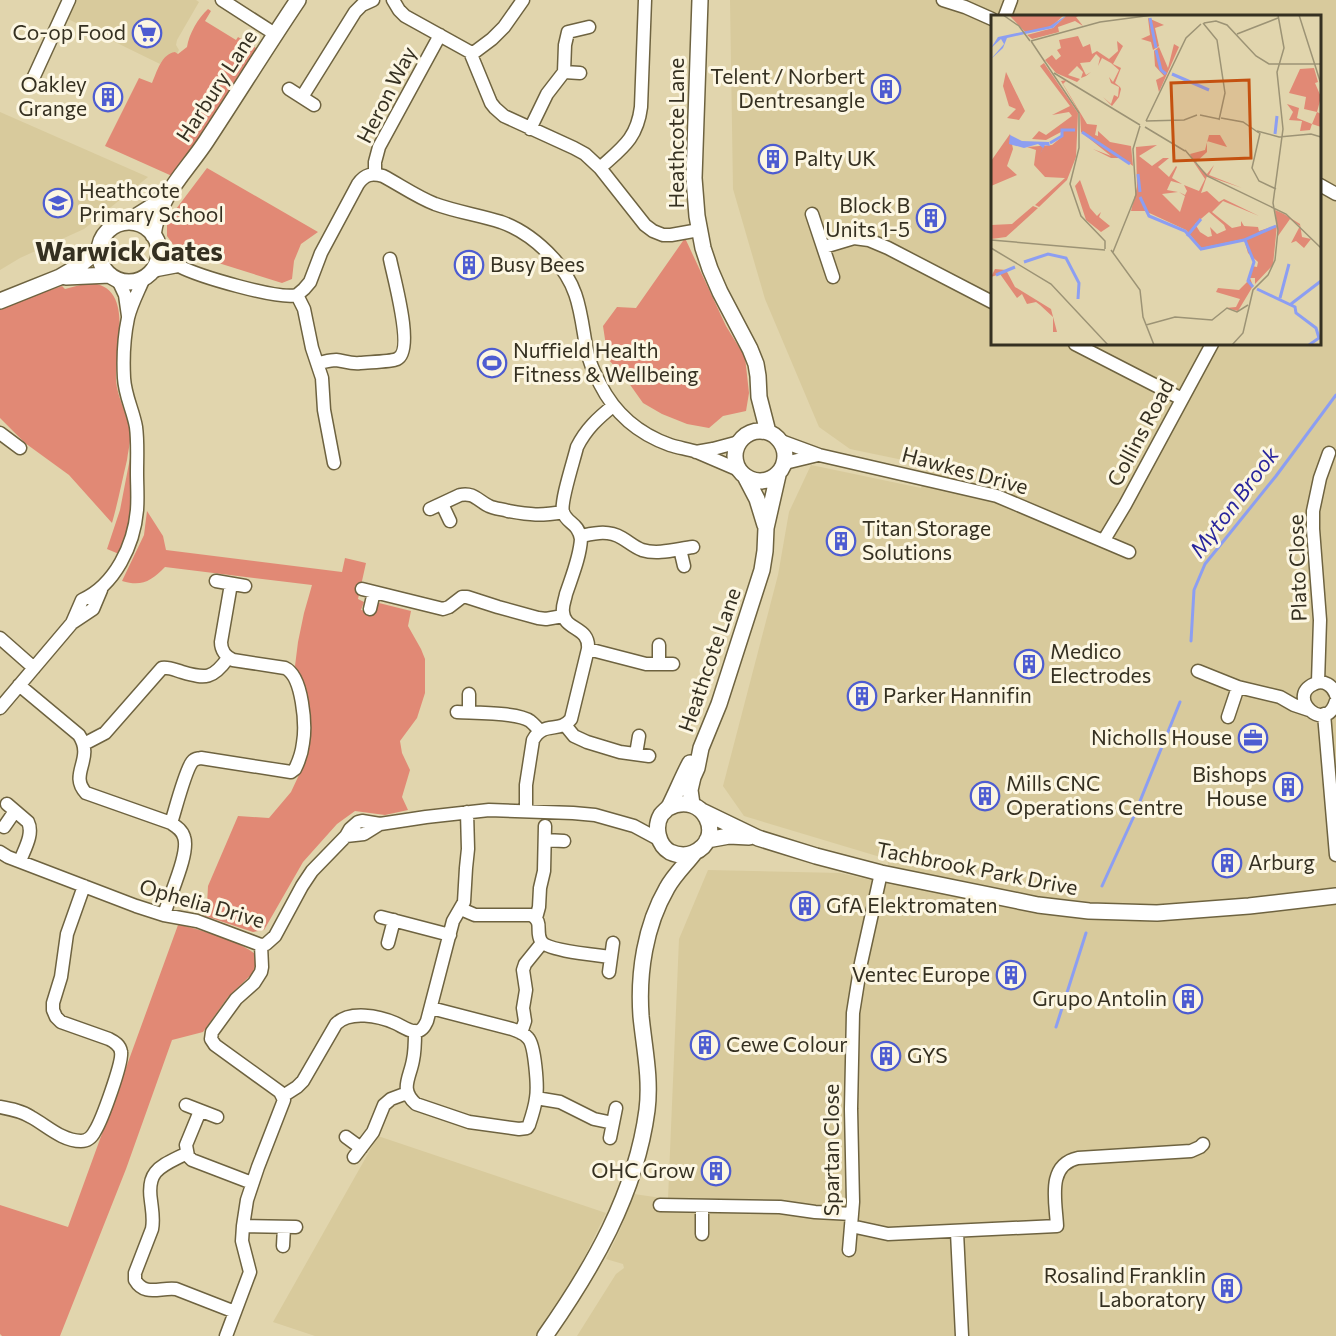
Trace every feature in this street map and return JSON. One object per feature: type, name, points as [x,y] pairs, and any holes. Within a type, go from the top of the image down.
[{"type":"street","points":[[31,83],[69,0]]},
{"type":"street","points":[[222,0],[275,34]]},
{"type":"street","name":"Harbury Lane","points":[[156,240],[157,214],[168,193],[206,142],[298,0]]},
{"type":"street","points":[[302,97],[355,12],[373,0]]},
{"type":"street","points":[[393,0],[405,16],[472,54],[491,103],[504,116],[585,154],[600,168],[645,225],[663,235],[699,230]]},
{"type":"street","points":[[472,54],[504,27],[523,0]]},
{"type":"street","points":[[600,168],[629,140],[639,121],[645,0]]},
{"type":"street","name":"Heathcote Lane","points":[[700,0],[694,178],[699,230],[710,269],[756,364],[759,397],[775,436]]},
{"type":"street","points":[[943,0],[991,19]]},
{"type":"street","points":[[1005,15],[1011,0]]},
{"type":"street","points":[[530,129],[547,94],[564,72],[568,32],[589,27]]},
{"type":"street","name":"Heron Way","points":[[375,174],[379,147],[440,35]]},
{"type":"street","points":[[564,72],[580,73]]},
{"type":"street","points":[[290,89],[314,105]]},
{"type":"street","points":[[0,708],[72,623],[82,600],[102,587],[117,568],[133,534],[137,510],[136,434],[124,389],[128,317],[125,295],[103,265],[100,249],[103,239],[111,229],[126,222],[142,225],[169,259],[178,266],[249,289],[284,296],[297,294],[310,282],[321,253],[358,184],[364,176],[370,174],[383,176],[433,203],[457,212],[509,226],[528,236],[546,251],[559,265],[573,288],[581,310],[591,364],[605,395],[626,419],[643,432],[673,446],[695,452],[742,473],[753,481],[770,480],[781,469],[785,448],[775,436],[760,430],[713,449],[695,452]]},
{"type":"street","points":[[1321,186],[1336,194]]},
{"type":"street","name":"Harbury Lane","points":[[126,222],[154,205],[168,193]]},
{"type":"street","points":[[812,214],[833,277]]},
{"type":"street","points":[[824,247],[854,238],[869,240],[991,301]]},
{"type":"street","points":[[128,317],[146,277],[158,261],[156,240]]},
{"type":"street","points":[[60,278],[100,249]]},
{"type":"street","points":[[318,363],[334,360],[354,363],[388,360],[397,359],[402,354],[405,342],[404,327],[390,259]]},
{"type":"street","points":[[0,302],[60,278],[78,275],[114,277],[130,282],[146,277],[156,270],[178,266]]},
{"type":"street","points":[[297,294],[304,309],[312,348],[322,378],[324,410],[334,463]]},
{"type":"street","points":[[1077,345],[1182,399]]},
{"type":"street","name":"Collins Road","points":[[1104,540],[1211,345]]},
{"type":"street","name":"Heathcote Lane","points":[[741,439],[759,397]]},
{"type":"street","points":[[526,810],[526,785],[533,740],[540,731],[565,725],[571,719],[588,649],[588,640],[585,635],[566,622],[563,616],[564,601],[580,548],[581,536],[579,528],[567,519],[563,512],[563,501],[580,440],[589,426],[613,406]]},
{"type":"street","name":"Hawkes Drive","points":[[775,436],[819,455],[997,496],[1130,552]]},
{"type":"street","points":[[741,439],[735,462],[742,473]]},
{"type":"street","points":[[2,440],[20,448]]},
{"type":"street","name":"Plato Close","points":[[1318,682],[1320,620],[1313,511],[1320,478],[1329,453]]},
{"type":"street","name":"Hawkes Drive","points":[[781,469],[819,455]]},
{"type":"street","name":"Heathcote Lane","points":[[697,808],[690,790],[693,777],[701,748],[717,712],[760,581],[766,528],[781,469]]},
{"type":"street","name":"Heathcote Lane","points":[[742,473],[757,499],[766,528]]},
{"type":"street","points":[[430,509],[465,494],[474,496],[489,506],[526,514],[542,516],[563,512]]},
{"type":"street","points":[[442,504],[450,521]]},
{"type":"street","points":[[581,536],[599,532],[613,534],[638,548],[649,551],[693,547]]},
{"type":"street","points":[[680,549],[684,566]]},
{"type":"street","points":[[216,581],[245,586]]},
{"type":"street","points":[[171,824],[186,776],[195,759],[291,771],[295,770],[302,754],[304,736],[302,703],[292,673],[285,669],[238,662],[228,658],[222,649],[221,642],[231,584]]},
{"type":"street","points":[[370,609],[368,590],[443,609],[462,597],[467,597],[546,620],[563,616]]},
{"type":"street","points":[[0,638],[34,668]]},
{"type":"street","points":[[659,645],[659,664]]},
{"type":"street","points":[[588,649],[646,664],[673,664]]},
{"type":"street","points":[[84,744],[108,730],[162,668],[204,677],[215,674],[228,658]]},
{"type":"street","points":[[1198,671],[1238,687],[1280,697],[1313,713],[1324,714],[1332,709],[1336,701]]},
{"type":"street","points":[[1280,697],[1305,692],[1318,682],[1328,684],[1336,695]]},
{"type":"street","points":[[19,685],[79,735],[84,744],[85,756],[79,779],[86,793],[171,824],[183,834],[186,843],[185,850],[164,915]]},
{"type":"street","points":[[1227,717],[1238,687]]},
{"type":"street","points":[[1305,692],[1304,702],[1309,710]]},
{"type":"street","points":[[469,694],[463,712],[525,718],[540,731]]},
{"type":"street","points":[[1324,714],[1336,855]]},
{"type":"street","points":[[565,725],[574,736],[606,748],[649,756]]},
{"type":"street","points":[[636,754],[639,736]]},
{"type":"street","points":[[667,888],[670,864],[657,831],[658,822],[668,808],[689,764],[701,748]]},
{"type":"street","points":[[664,846],[680,855],[689,855],[702,847],[707,840],[710,827],[706,817],[697,808],[682,803],[668,808]]},
{"type":"street","points":[[4,826],[11,808],[30,826],[30,834],[20,861]]},
{"type":"street","name":"Tachbrook Park Drive","points":[[697,808],[758,838],[816,856],[881,873],[1017,902],[1110,912],[1183,912],[1336,896]]},
{"type":"street","name":"Ophelia Drive","points":[[0,852],[164,915],[196,921],[261,945],[266,944],[275,936],[312,871],[346,836],[364,834],[380,824],[489,810],[585,814],[634,825],[664,846]]},
{"type":"street","points":[[283,1096],[303,1081],[336,1024],[344,1018],[356,1016],[380,1018],[415,1031],[425,1026],[453,921],[465,899],[468,849],[467,812]]},
{"type":"street","name":"Ophelia Drive","points":[[634,825],[658,822]]},
{"type":"street","points":[[536,918],[544,871],[545,826]]},
{"type":"street","name":"Tachbrook Park Drive","points":[[707,840],[729,836],[758,838]]},
{"type":"street","points":[[545,840],[564,841]]},
{"type":"street","points":[[545,1336],[595,1257],[617,1211],[638,1152],[649,1089],[640,993],[645,950],[650,928],[667,888],[695,852]]},
{"type":"street","name":"Spartan Close","points":[[849,1250],[854,1013],[861,963],[881,873]]},
{"type":"street","points":[[0,1107],[25,1113],[54,1132],[80,1141],[92,1135],[99,1122],[120,1065],[120,1047],[112,1040],[59,1021],[54,1015],[52,1006],[61,977],[67,934],[84,886]]},
{"type":"street","points":[[461,909],[475,915],[531,915],[536,918],[539,925],[539,936],[542,943],[550,948],[611,957]]},
{"type":"street","points":[[381,917],[450,935]]},
{"type":"street","points":[[388,944],[394,920]]},
{"type":"street","points":[[521,1033],[525,1021],[523,1008],[526,990],[523,970],[525,964],[542,943]]},
{"type":"street","points":[[609,972],[614,943]]},
{"type":"street","points":[[226,1336],[250,1272],[242,1245],[243,1226],[252,1183],[284,1104],[283,1096],[276,1088],[215,1045],[211,1039],[212,1032],[229,1008],[258,977],[262,967],[261,945]]},
{"type":"street","points":[[415,1031],[414,1054],[406,1085],[407,1093],[412,1100],[420,1106],[469,1122],[519,1130],[529,1125],[537,1084],[532,1045],[528,1038],[521,1033],[431,1008]]},
{"type":"street","points":[[346,1137],[358,1153],[373,1132],[384,1105],[391,1099],[407,1093]]},
{"type":"street","points":[[536,1098],[560,1102],[594,1119],[613,1123]]},
{"type":"street","points":[[186,1105],[217,1117]]},
{"type":"street","points":[[610,1138],[616,1108]]},
{"type":"street","points":[[200,1111],[186,1145],[188,1156],[192,1160],[252,1183]]},
{"type":"street","points":[[660,1205],[780,1207],[851,1220],[888,1234],[1058,1226],[1056,1178],[1061,1166],[1069,1161],[1078,1158],[1191,1151],[1203,1144]]},
{"type":"street","points":[[187,1153],[160,1168],[152,1177],[150,1186],[152,1229],[135,1280],[144,1289],[176,1289],[235,1312]]},
{"type":"street","points":[[702,1206],[702,1234]]},
{"type":"street","points":[[243,1226],[290,1227],[283,1246]]},
{"type":"street","points":[[957,1232],[962,1336]]},
{"type":"shaded area","points":[[77,0],[196,0],[199,2],[177,40],[176,45],[179,50],[177,54],[175,52],[164,58],[160,64],[68,19]]},
{"type":"shaded area","points":[[730,0],[1336,0],[1336,1336],[577,1336],[616,1274],[624,1268],[623,1264],[606,1259],[634,1194],[668,1199],[679,939],[708,870],[840,873],[893,885],[887,859],[744,816],[723,786],[778,575],[789,512],[811,465],[921,488],[927,465],[850,449],[819,427],[765,299],[733,189]]},
{"type":"shaded area","points":[[208,9],[211,11],[205,21],[236,40],[238,37],[256,48],[188,155],[172,176],[105,146],[139,78],[152,83],[166,56],[175,52],[178,54],[187,47],[195,26]]},
{"type":"shaded area","name":"Heathcote Primary School","points":[[0,112],[148,177],[84,229],[20,258],[0,270]]},
{"type":"shaded area","points":[[207,168],[318,232],[301,244],[294,261],[292,279],[282,283],[177,250],[167,236],[167,221]]},
{"type":"shaded area","points":[[685,238],[726,326],[745,357],[749,393],[746,411],[723,416],[709,428],[687,424],[643,403],[608,359],[603,326],[617,307],[636,308]]},
{"type":"shaded area","points":[[88,283],[103,286],[112,294],[118,306],[120,321],[116,380],[129,426],[130,440],[112,523],[69,475],[25,443],[0,418],[0,310],[62,286],[65,289]]},
{"type":"shaded area","points":[[131,453],[133,490],[131,521],[119,554],[107,549],[120,510]]},
{"type":"shaded area","points":[[147,511],[163,536],[166,550],[342,572],[345,558],[366,563],[358,599],[364,602],[361,610],[375,613],[379,603],[411,611],[408,626],[425,659],[425,693],[417,718],[400,741],[402,753],[410,770],[402,797],[408,810],[385,815],[355,811],[337,824],[303,862],[264,930],[253,932],[205,916],[208,886],[238,816],[269,818],[291,792],[305,762],[310,745],[309,719],[306,692],[295,666],[304,613],[312,585],[165,567],[146,582],[122,581],[144,535]]},
{"type":"shaded area","points":[[178,925],[218,936],[249,950],[255,954],[256,964],[253,973],[228,997],[203,1032],[172,1040],[126,1169],[60,1336],[2,1336],[0,1334],[0,1205],[68,1227]]},
{"type":"shaded area","points":[[378,1136],[606,1213],[581,1264],[554,1311],[536,1336],[315,1336],[273,1322]]},
{"type":"waterway","name":"Myton Brook","points":[[1191,641],[1194,590],[1205,564],[1276,476],[1336,395]]},
{"type":"waterway","name":"Myton Brook","points":[[1102,886],[1134,816],[1180,702]]},
{"type":"waterway","name":"Myton Brook","points":[[1056,1027],[1086,933]]},
{"type":"place","name":"Co-op Food","points":[[147,33]]},
{"type":"place","name":"Telent / Norbert Dentresangle","points":[[886,89]]},
{"type":"place","name":"Oakley Grange","points":[[108,97]]},
{"type":"place","name":"Palty UK","points":[[773,159]]},
{"type":"place","name":"Heathcote Primary School","points":[[58,203]]},
{"type":"place","name":"Block B Units 1-5","points":[[931,218]]},
{"type":"place","name":"Busy Bees","points":[[469,265]]},
{"type":"place","name":"Nuffield Health Fitness & Wellbeing","points":[[492,363]]},
{"type":"place","name":"Titan Storage Solutions","points":[[841,541]]},
{"type":"place","name":"Medico Electrodes","points":[[1029,664]]},
{"type":"place","name":"Parker Hannifin","points":[[862,696]]},
{"type":"place","name":"Nicholls House","points":[[1253,738]]},
{"type":"place","name":"Bishops House","points":[[1288,787]]},
{"type":"place","name":"Mills CNC Operations Centre","points":[[985,796]]},
{"type":"place","name":"Arburg","points":[[1227,863]]},
{"type":"place","name":"GfA Elektromaten","points":[[805,906]]},
{"type":"place","name":"Ventec Europe","points":[[1011,975]]},
{"type":"place","name":"Grupo Antolin","points":[[1188,999]]},
{"type":"place","name":"Cewe Colour","points":[[705,1045]]},
{"type":"place","name":"GYS","points":[[886,1056]]},
{"type":"place","name":"OHC Grow","points":[[716,1171]]},
{"type":"place","name":"Rosalind Franklin Laboratory","points":[[1227,1288]]},
{"type":"district","name":"Warwick Gates","points":[[129,252]]}]
